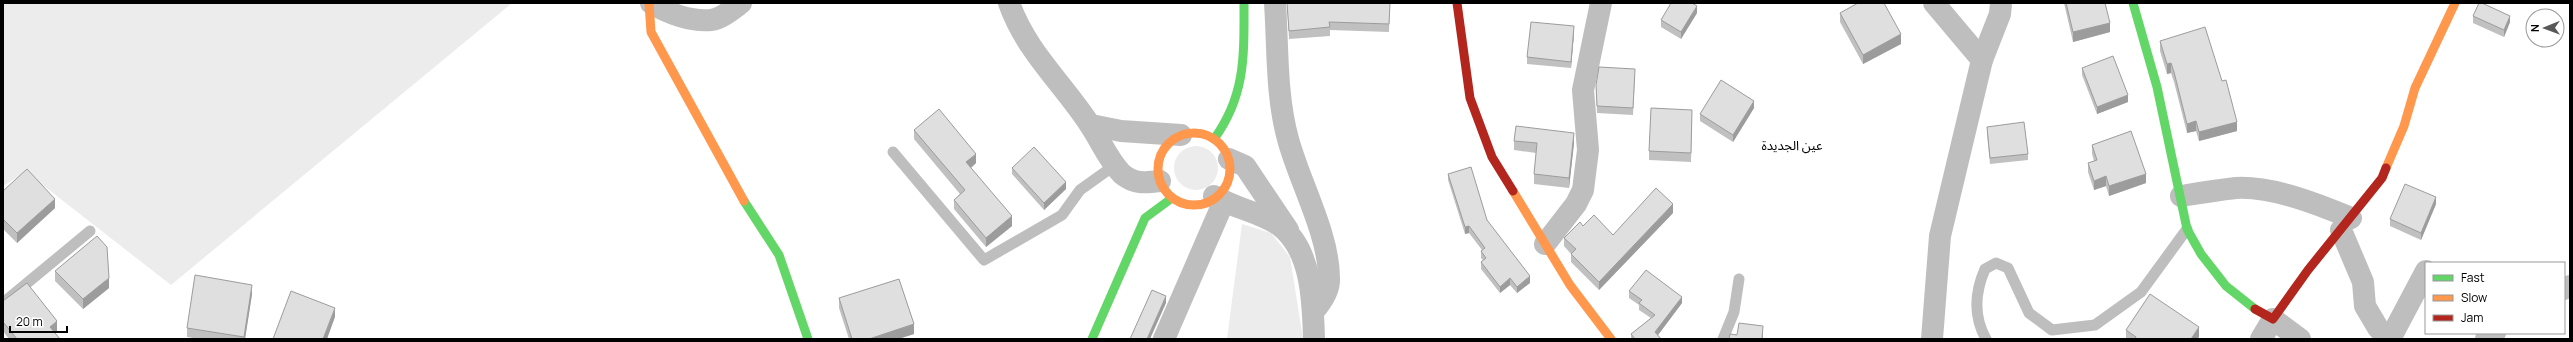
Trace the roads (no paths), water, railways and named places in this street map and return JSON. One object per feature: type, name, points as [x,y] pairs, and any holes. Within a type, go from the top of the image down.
[{"type":"street","points":[[650,3],[663,10],[688,18],[712,20],[741,3]]},
{"type":"street","points":[[650,3],[651,32],[746,205],[779,255],[808,339]]},
{"type":"street","points":[[1009,3],[1029,46],[1091,126],[1115,165],[1123,174],[1136,182],[1160,181]]},
{"type":"street","points":[[1214,139],[1231,116],[1243,80],[1244,3]]},
{"type":"street","points":[[1275,3],[1282,106],[1287,138],[1326,254],[1330,279],[1323,300],[1313,312]]},
{"type":"street","points":[[1457,3],[1470,98],[1492,157],[1570,285],[1611,339]]},
{"type":"street","points":[[1545,244],[1576,204],[1583,190],[1588,150],[1583,90],[1600,3]]},
{"type":"street","points":[[1934,3],[1982,60]]},
{"type":"street","points":[[1932,339],[1940,236],[1982,60],[2000,14],[2001,3]]},
{"type":"street","points":[[2133,3],[2157,87],[2187,229],[2201,254],[2226,286],[2248,306],[2273,319],[2300,339]]},
{"type":"street","points":[[2261,339],[2273,319],[2308,270],[2382,178],[2404,126],[2415,88],[2455,3]]},
{"type":"street","points":[[1091,126],[1121,131],[1181,135],[1192,133],[1203,134],[1214,139],[1223,148],[1229,159],[1230,171],[1227,183],[1219,199],[1164,339]]},
{"type":"street","points":[[1181,135],[1164,149],[1159,159],[1160,181],[1172,198],[1182,203],[1199,205],[1219,199],[1247,209],[1279,226],[1295,241]]},
{"type":"street","points":[[1229,159],[1245,166],[1295,241],[1303,258],[1313,312],[1314,339]]},
{"type":"street","points":[[2181,196],[2237,188],[2290,196],[2346,224],[2363,282],[2365,306],[2378,328],[2390,339],[2425,273]]},
{"type":"street","points":[[1092,339],[1145,218],[1153,210],[1172,198]]},
{"type":"lane","points":[[893,152],[984,260],[1062,216],[1080,190],[1115,165]]},
{"type":"lane","points":[[1986,339],[1977,312],[1977,288],[1985,269],[1996,263],[2008,268],[2029,313],[2052,330],[2095,325],[2141,292],[2187,229]]},
{"type":"lane","points":[[3,303],[90,231]]},
{"type":"lane","points":[[1723,339],[1734,312],[1739,279]]},
{"type":"district","name":"عين الجديدة","points":[[1792,145]]}]
